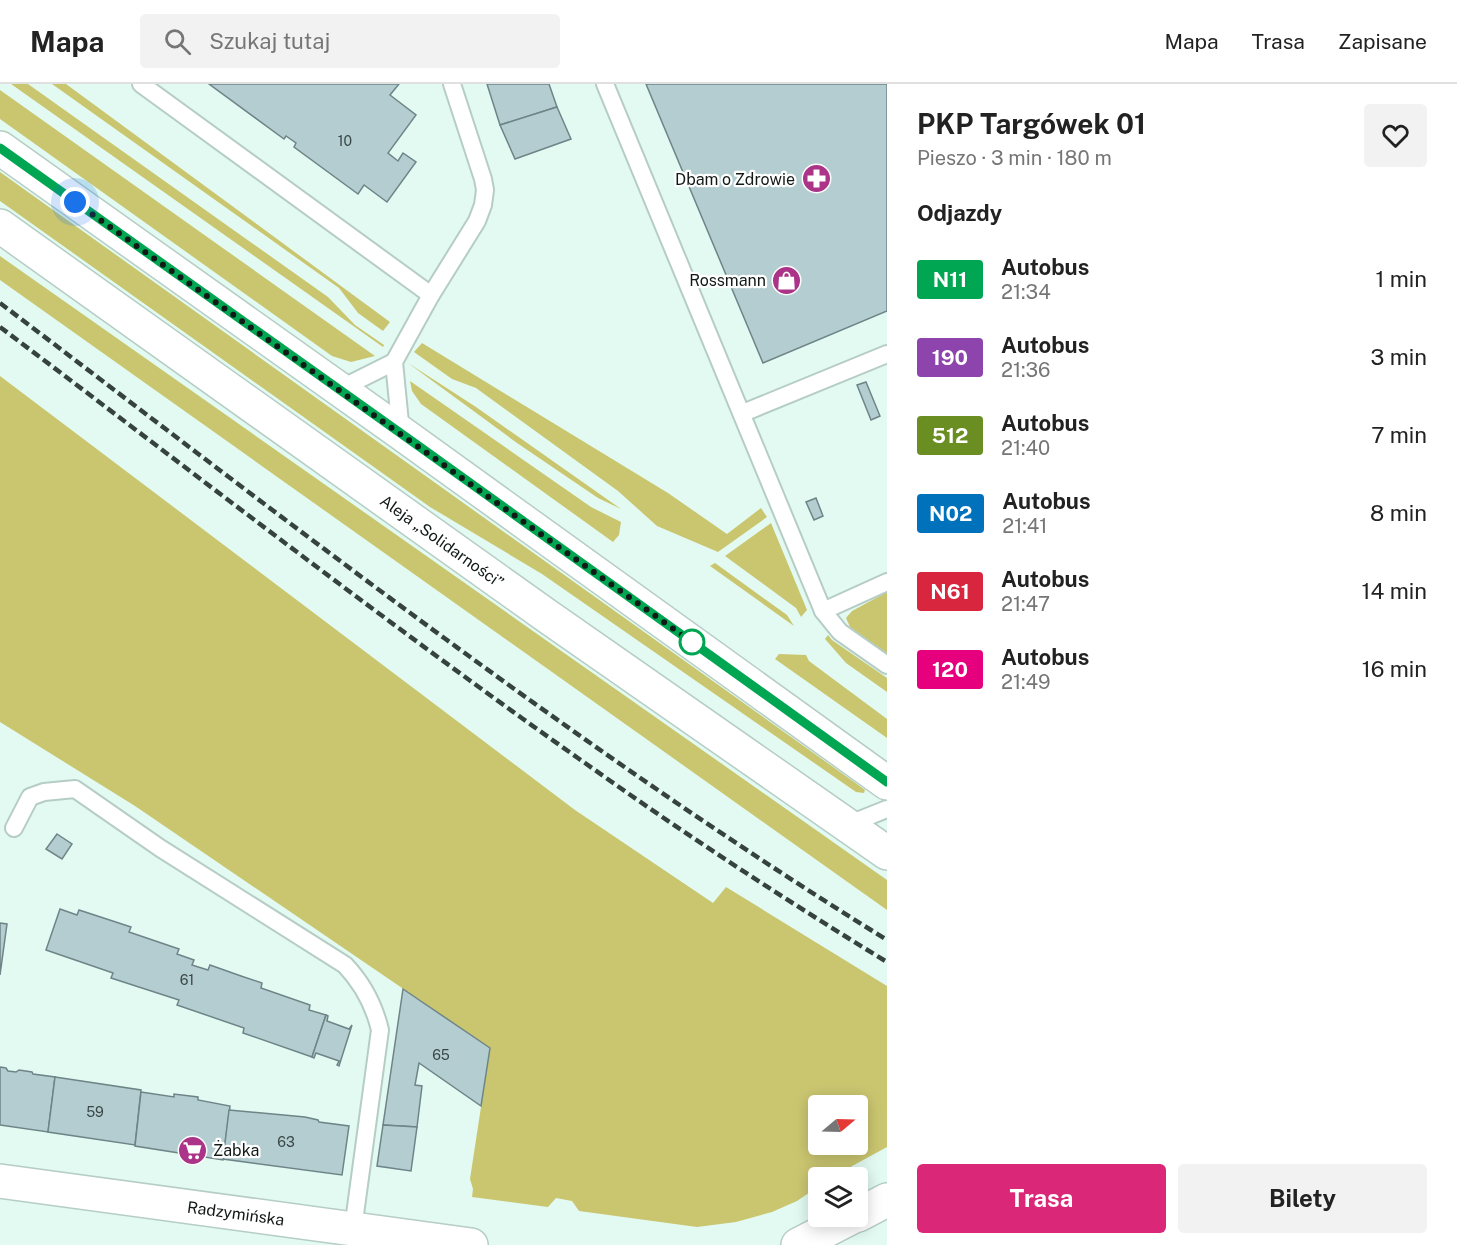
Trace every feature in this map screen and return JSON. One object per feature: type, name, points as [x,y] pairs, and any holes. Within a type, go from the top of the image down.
[{"type":"main road","points":[[0,148],[884,777]]},
{"type":"main road","name":"Aleja „Solidarności”","points":[[0,226],[547,616],[887,853]]},
{"type":"main road","name":"Radzymińska","points":[[0,1181],[471,1245]]},
{"type":"main road","points":[[868,1210],[887,1200]]},
{"type":"main road","points":[[798,1245],[834,1227]]},
{"type":"lane","points":[[141,84],[431,295]]},
{"type":"lane","points":[[338,390],[394,362],[431,295],[477,221],[483,205],[485,190],[483,179],[452,84]]},
{"type":"lane","points":[[605,84],[823,610],[840,632],[887,665]]},
{"type":"lane","points":[[742,413],[887,354]]},
{"type":"lane","points":[[394,362],[401,433]]},
{"type":"lane","points":[[823,610],[887,582]]},
{"type":"lane","points":[[14,828],[30,797],[44,792],[75,789],[160,848],[345,965],[357,978],[372,1005],[380,1030],[353,1229]]},
{"type":"lane","points":[[847,825],[887,808]]},
{"type":"shaded area","points":[[11,84],[28,84],[328,297],[355,325],[384,345],[383,347]]},
{"type":"shaded area","points":[[52,84],[66,84],[390,322],[383,331],[358,313],[339,288]]},
{"type":"shaded area","points":[[0,90],[375,356],[351,362],[332,356],[0,119]]},
{"type":"shaded area","points":[[0,172],[857,784],[865,790],[864,793],[856,792],[542,574],[430,507],[0,201]]},
{"type":"shaded area","points":[[0,256],[887,880],[887,910],[0,280]]},
{"type":"shaded area","points":[[422,343],[668,493],[727,534],[761,508],[767,517],[718,552],[657,526],[618,491],[476,388],[452,379],[414,352]]},
{"type":"shaded area","points":[[408,363],[476,407],[621,509],[598,498],[517,443]]},
{"type":"shaded area","points":[[0,376],[575,810],[713,903],[726,887],[887,986],[887,1147],[850,1167],[808,1167],[808,1194],[772,1212],[736,1222],[697,1227],[579,1211],[572,1201],[556,1198],[548,1207],[472,1197],[473,1189],[470,1179],[490,1048],[135,806],[0,722]]},
{"type":"shaded area","points":[[410,381],[591,507],[621,522],[619,535],[613,542],[421,404],[412,391]]},
{"type":"shaded area","points":[[771,523],[807,610],[801,617],[796,608],[725,556]]},
{"type":"shaded area","points":[[715,563],[787,615],[794,626],[710,566]]},
{"type":"shaded area","points":[[887,592],[887,654],[850,627],[846,618],[852,611]]},
{"type":"shaded area","points":[[828,635],[887,678],[887,692],[846,663],[825,639]]},
{"type":"shaded area","points":[[779,654],[806,655],[809,661],[887,719],[887,738],[775,659]]},
{"type":"building","points":[[209,84],[399,84],[390,95],[416,115],[388,153],[398,161],[403,153],[416,162],[387,202],[364,185],[358,194],[294,147],[296,143],[286,136],[284,139]]},
{"type":"building","points":[[487,84],[549,84],[557,107],[500,125]]},
{"type":"building","points":[[646,84],[887,84],[887,311],[763,363]]},
{"type":"building","points":[[557,107],[571,139],[515,159],[500,125]]},
{"type":"building","points":[[866,382],[880,416],[871,420],[857,385]]},
{"type":"building","points":[[816,498],[823,516],[814,520],[806,502]]},
{"type":"building","points":[[57,834],[72,844],[62,859],[46,849]]},
{"type":"building","points":[[60,909],[77,915],[79,910],[131,927],[129,932],[179,949],[177,954],[194,960],[192,965],[208,970],[210,965],[262,983],[261,988],[310,1005],[309,1010],[326,1015],[312,1057],[243,1033],[244,1028],[177,1005],[179,1000],[111,978],[113,973],[46,950]]},
{"type":"building","points":[[0,923],[7,924],[0,975]]},
{"type":"building","points":[[403,989],[490,1048],[481,1106],[419,1063],[415,1085],[422,1086],[417,1127],[383,1125]]},
{"type":"building","points":[[326,1015],[328,1016],[327,1021],[349,1029],[352,1025],[339,1066],[337,1065],[339,1061],[316,1053],[314,1058],[312,1057]]},
{"type":"building","points":[[0,1067],[8,1071],[19,1070],[55,1077],[48,1132],[0,1125]]},
{"type":"building","points":[[55,1077],[141,1090],[135,1145],[48,1132]]},
{"type":"building","points":[[141,1092],[174,1097],[174,1094],[198,1097],[198,1100],[230,1106],[223,1160],[135,1146]]},
{"type":"building","points":[[229,1110],[305,1117],[319,1122],[349,1126],[342,1175],[223,1159]]},
{"type":"building","points":[[383,1125],[417,1127],[411,1171],[377,1166]]},
{"type":"railway","points":[[0,303],[326,551],[547,712],[772,867],[887,940]]},
{"type":"railway","points":[[0,327],[511,710],[696,840],[887,962]]},
{"type":"bus line","name":"N11","points":[[0,148],[887,782]]},
{"type":"place","name":"Dbam o Zdrowie","points":[[816,179]]},
{"type":"place","name":"Rossmann","points":[[787,280]]},
{"type":"place","name":"Żabka","points":[[192,1150]]},
{"type":"route","points":[[75,202],[692,642]]}]
